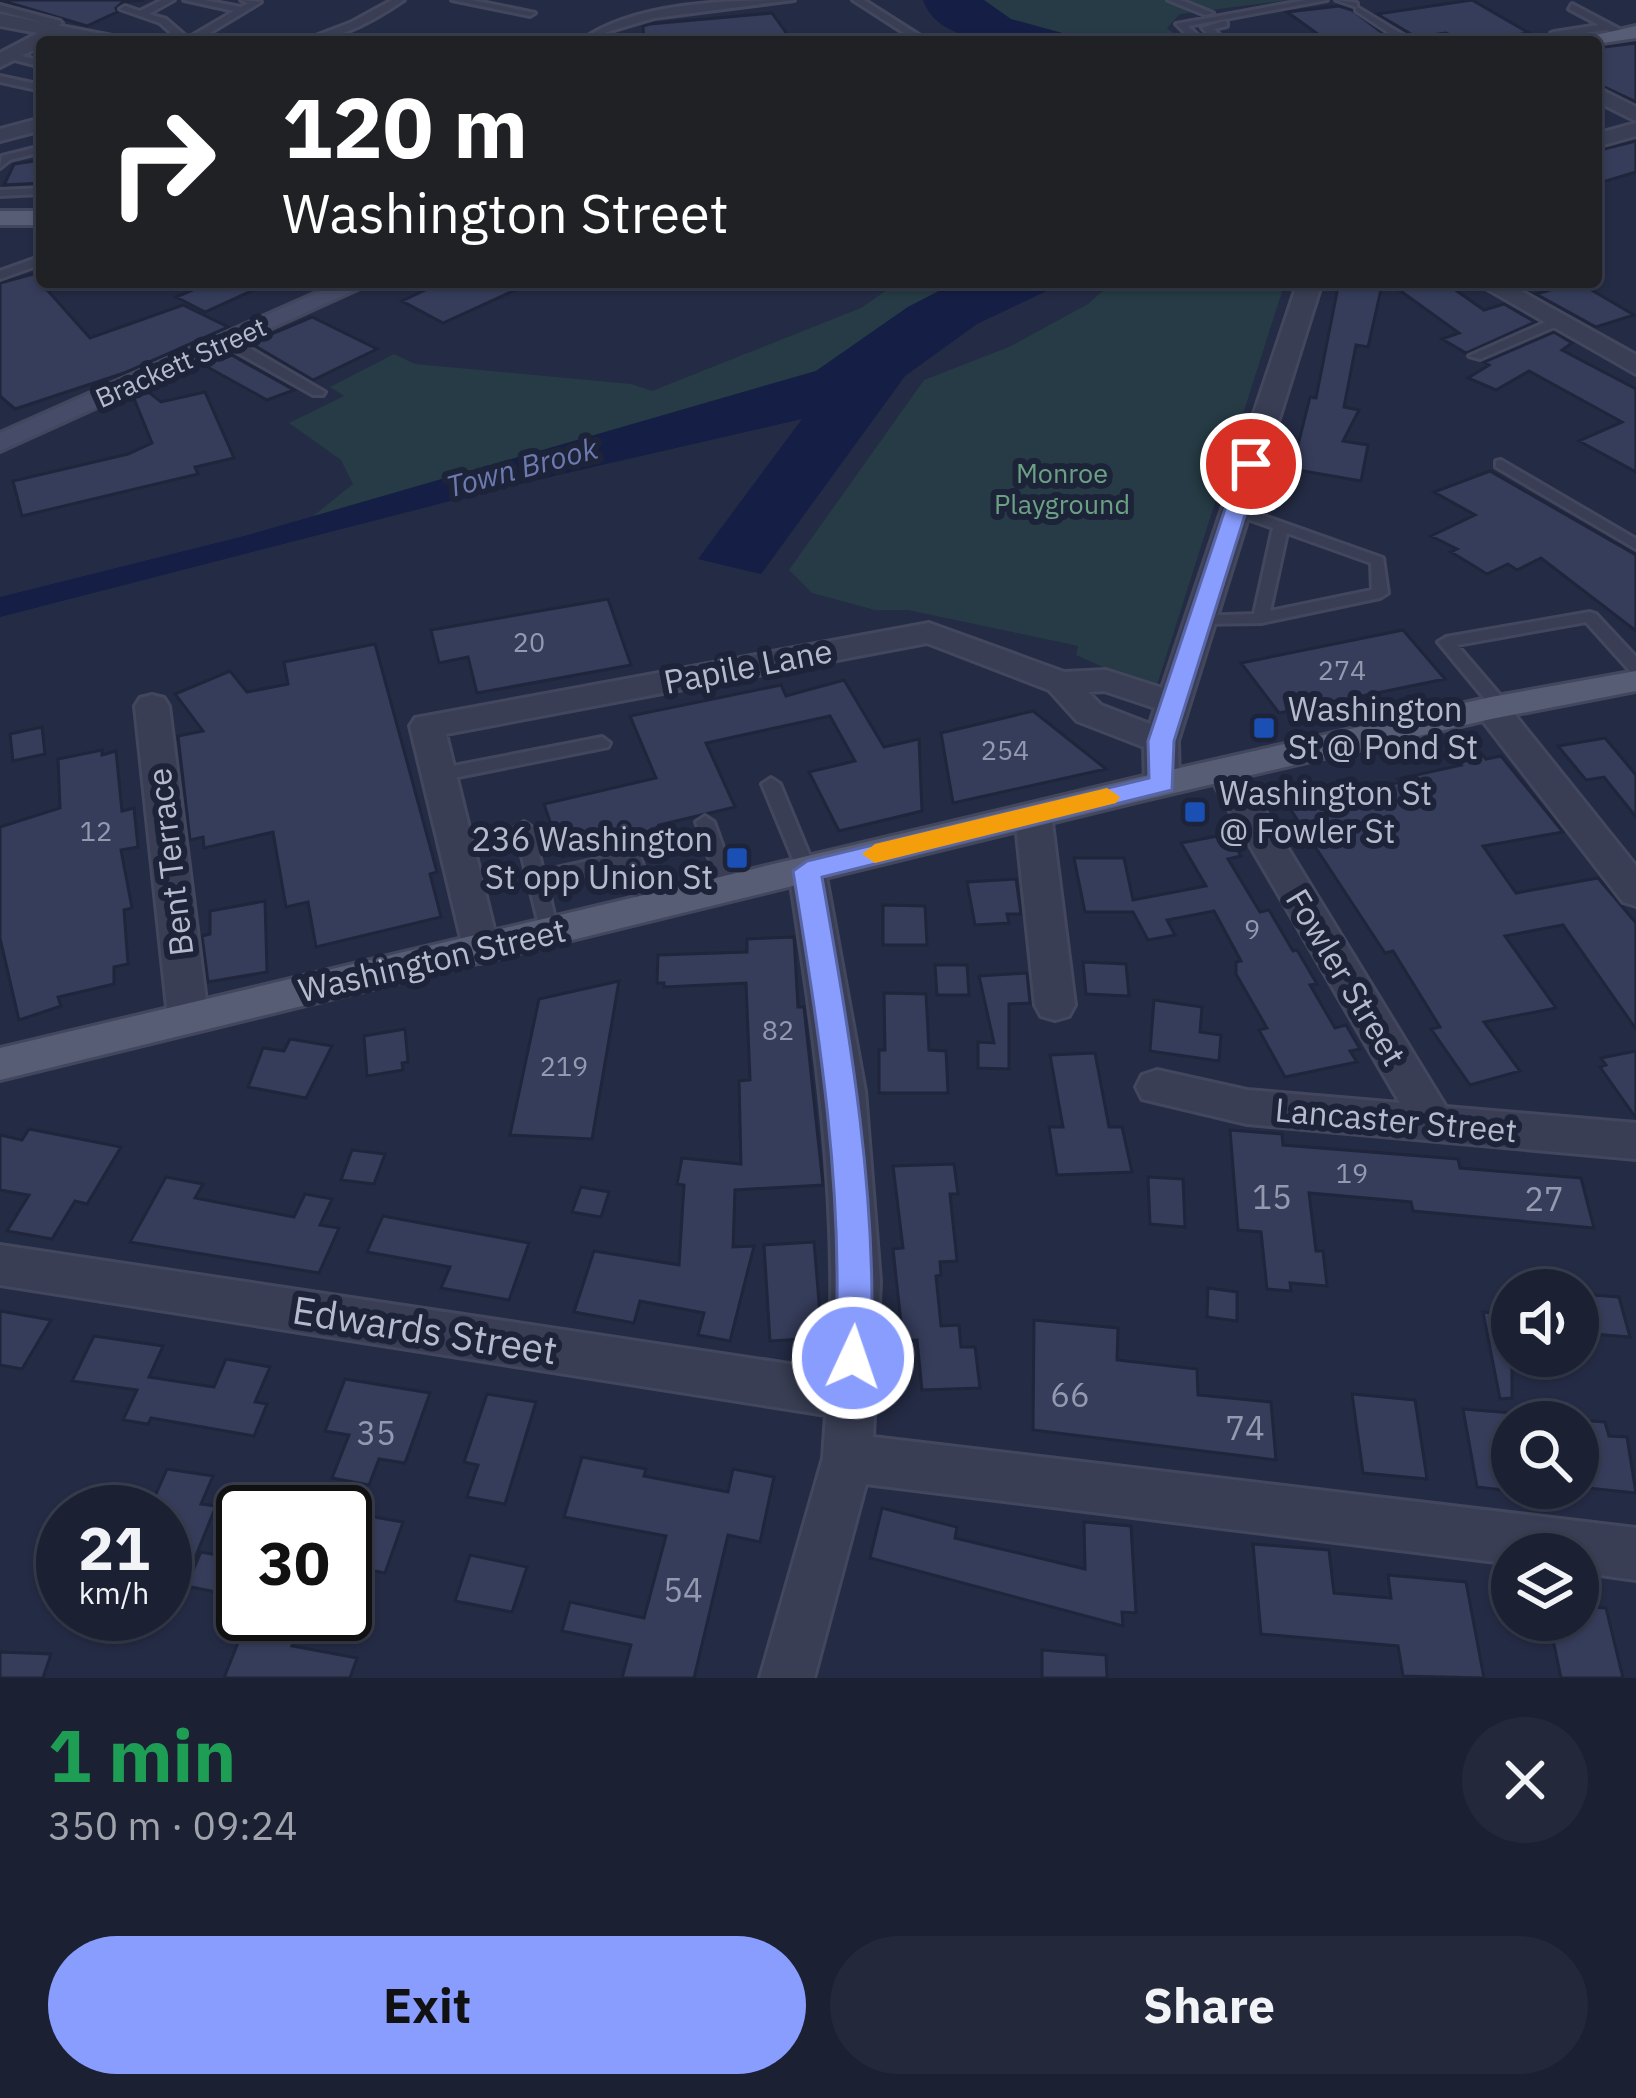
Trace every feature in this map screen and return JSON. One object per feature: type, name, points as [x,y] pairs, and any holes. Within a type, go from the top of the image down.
[{"type":"main road","points":[[0,218],[36,218]]},
{"type":"main road","name":"Washington Street","points":[[0,1064],[1162,784],[1496,707],[1636,681]]},
{"type":"street","points":[[0,20],[90,36]]},
{"type":"street","points":[[42,36],[57,27]]},
{"type":"street","points":[[5,59],[36,40]]},
{"type":"street","points":[[1602,96],[1636,116]]},
{"type":"street","points":[[0,135],[36,126]]},
{"type":"street","points":[[1602,139],[1636,129]]},
{"type":"street","name":"Brackett Street","points":[[0,443],[348,288]]},
{"type":"street","points":[[1162,784],[1161,741],[1308,288]]},
{"type":"street","points":[[1497,288],[1636,366]]},
{"type":"street","points":[[1601,347],[1636,335]]},
{"type":"street","name":"Papile Lane","points":[[438,775],[427,726],[929,633],[1061,683],[1106,680],[1173,703]]},
{"type":"street","name":"Papile Lane","points":[[1061,683],[1089,713],[1161,741]]},
{"type":"street","name":"Bent Terrace","points":[[152,706],[188,1018]]},
{"type":"street","points":[[1496,707],[1636,892]]},
{"type":"street","name":"Fowler Street","points":[[1223,770],[1433,1122]]},
{"type":"street","points":[[438,775],[480,949]]},
{"type":"street","points":[[1033,815],[1055,1005]]},
{"type":"street","points":[[787,1678],[848,1458],[857,1281],[844,1091],[807,871]]},
{"type":"street","name":"Lancaster Street","points":[[1157,1087],[1247,1107],[1636,1141]]},
{"type":"street","name":"Edwards Street","points":[[0,1265],[851,1396]]},
{"type":"street","points":[[848,1458],[1636,1554]]},
{"type":"lane","points":[[141,14],[170,0]]},
{"type":"lane","points":[[189,0],[244,5]]},
{"type":"lane","points":[[322,36],[356,24],[398,0]]},
{"type":"lane","points":[[457,0],[530,13]]},
{"type":"lane","points":[[592,36],[630,21],[789,0]]},
{"type":"lane","points":[[858,0],[915,36]]},
{"type":"lane","points":[[1173,0],[1217,15]]},
{"type":"lane","points":[[1192,36],[1180,26],[1217,15],[1322,0]]},
{"type":"lane","points":[[1341,0],[1401,36]]},
{"type":"lane","points":[[197,36],[244,5]]},
{"type":"lane","points":[[1572,7],[1626,34]]},
{"type":"lane","points":[[0,8],[57,27]]},
{"type":"lane","points":[[125,9],[163,21],[181,36]]},
{"type":"lane","points":[[1216,36],[1207,28],[1229,23]]},
{"type":"lane","points":[[5,59],[36,63]]},
{"type":"lane","points":[[0,79],[36,87]]},
{"type":"lane","points":[[0,155],[36,148]]},
{"type":"lane","points":[[0,166],[6,158],[36,149]]},
{"type":"lane","points":[[0,193],[36,190]]},
{"type":"lane","points":[[0,275],[36,262]]},
{"type":"lane","points":[[1475,356],[1555,322]]},
{"type":"lane","points":[[229,342],[318,392]]},
{"type":"lane","points":[[1501,464],[1636,544]]},
{"type":"lane","points":[[1200,621],[1262,618],[1380,593],[1378,561],[1236,510]]},
{"type":"lane","points":[[1262,618],[1281,526]]},
{"type":"lane","points":[[1496,707],[1446,643],[1589,617],[1636,667]]},
{"type":"lane","points":[[438,775],[602,743]]},
{"type":"lane","points":[[771,784],[807,871]]},
{"type":"lane","points":[[705,822],[729,889]]},
{"type":"lane","points":[[524,827],[549,932]]},
{"type":"lane","points":[[537,879],[633,859],[649,908]]},
{"type":"green space","points":[[984,0],[1289,0],[1180,14],[1167,28],[1177,36],[1071,36],[998,14]]},
{"type":"green space","points":[[889,288],[944,288],[908,307],[816,371],[312,517],[353,484],[341,460],[289,423],[344,396],[330,387],[394,354],[415,364],[631,384],[652,391],[861,308]]},
{"type":"green space","name":"Monroe Playground","points":[[1106,288],[1283,288],[1157,685],[1138,683],[1076,655],[1078,646],[908,610],[875,610],[812,593],[789,570],[924,380],[1009,347],[1088,304]]},
{"type":"water","points":[[923,0],[984,0],[1011,19],[1073,36],[968,36],[934,18]]},
{"type":"water","name":"Town Brook","points":[[944,288],[1052,288],[977,324],[905,376],[761,574],[698,559],[802,419],[493,490],[0,617],[0,597],[248,535],[816,371],[908,307]]},
{"type":"building","points":[[0,0],[144,0],[123,2],[117,12],[87,26]]},
{"type":"building","points":[[1472,0],[1529,33],[1414,36],[1377,14]]},
{"type":"building","points":[[1339,6],[1387,36],[1321,36],[1287,12]]},
{"type":"building","points":[[772,13],[787,34],[644,36],[643,26]]},
{"type":"building","points":[[1636,43],[1636,102],[1602,86],[1602,47]]},
{"type":"building","points":[[1636,141],[1636,172],[1602,182],[1602,150]]},
{"type":"building","points":[[36,161],[36,183],[4,185],[14,164]]},
{"type":"building","points":[[33,274],[36,288],[45,288],[90,338],[183,305],[228,327],[124,373],[15,409],[0,396],[0,283]]},
{"type":"building","points":[[197,288],[258,288],[205,312],[176,297]]},
{"type":"building","points":[[429,288],[520,288],[443,323],[402,301]]},
{"type":"building","points":[[1338,288],[1381,288],[1368,347],[1356,345],[1344,407],[1359,410],[1343,441],[1368,445],[1361,481],[1292,469],[1310,397],[1316,398]]},
{"type":"building","points":[[1396,288],[1453,288],[1484,310],[1504,304],[1535,322],[1466,353],[1442,339],[1459,333]]},
{"type":"building","points":[[1588,288],[1634,315],[1596,327],[1536,294]]},
{"type":"building","points":[[312,317],[377,349],[313,380],[250,343]]},
{"type":"building","points":[[1554,332],[1572,343],[1562,350],[1636,389],[1636,472],[1579,441],[1622,422],[1529,371],[1496,390],[1468,378],[1489,365],[1484,362]]},
{"type":"building","points":[[228,353],[294,390],[267,400],[202,364]]},
{"type":"building","points":[[146,390],[161,402],[205,392],[234,458],[195,467],[198,474],[22,516],[13,481],[128,454],[152,443],[133,396]]},
{"type":"building","points":[[1490,471],[1636,555],[1636,631],[1541,558],[1517,570],[1508,564],[1487,574],[1451,552],[1457,549],[1431,536],[1475,515],[1434,492]]},
{"type":"building","points":[[608,599],[631,665],[477,693],[468,657],[439,663],[431,630]]},
{"type":"building","points":[[1403,630],[1445,679],[1279,713],[1241,663]]},
{"type":"building","points":[[375,644],[437,872],[430,874],[441,917],[316,947],[308,902],[286,907],[273,832],[204,848],[203,837],[190,840],[178,736],[203,731],[175,694],[230,671],[247,692],[288,684],[284,662]]},
{"type":"building","points":[[844,680],[884,747],[919,739],[922,811],[839,831],[809,772],[855,761],[830,716],[706,743],[735,807],[659,825],[662,833],[562,857],[544,804],[656,778],[630,716],[781,685],[786,696]]},
{"type":"building","points":[[1033,711],[1106,769],[953,803],[941,733]]},
{"type":"building","points":[[42,727],[45,754],[13,761],[10,734]]},
{"type":"building","points":[[1605,738],[1636,775],[1636,817],[1604,777],[1586,780],[1558,746]]},
{"type":"building","points":[[102,750],[102,755],[116,751],[122,811],[134,808],[138,847],[121,850],[132,908],[124,910],[128,964],[114,967],[114,984],[58,997],[61,1006],[19,1020],[0,938],[0,827],[60,808],[58,759]]},
{"type":"building","points":[[1480,752],[1486,759],[1501,756],[1563,832],[1483,846],[1516,893],[1598,878],[1636,923],[1636,1029],[1563,925],[1505,936],[1556,1008],[1484,1022],[1520,1071],[1470,1085],[1431,1029],[1440,1027],[1393,951],[1385,953],[1283,798],[1313,791],[1320,800],[1401,782],[1398,779],[1461,765],[1455,758]]},
{"type":"building","points":[[1228,834],[1241,856],[1228,859],[1260,912],[1269,910],[1293,951],[1297,950],[1317,984],[1310,985],[1335,1028],[1346,1025],[1360,1049],[1350,1051],[1357,1062],[1285,1077],[1259,1030],[1267,1028],[1236,974],[1236,962],[1241,961],[1214,911],[1167,920],[1175,935],[1148,940],[1133,912],[1085,912],[1074,858],[1124,858],[1133,900],[1206,886],[1181,843]]},
{"type":"building","points":[[1016,879],[1021,914],[1007,914],[1009,923],[975,925],[967,882]]},
{"type":"building","points":[[265,901],[267,972],[208,982],[202,936],[210,934],[210,911]]},
{"type":"building","points":[[883,905],[925,906],[927,945],[883,945]]},
{"type":"building","points":[[794,937],[798,1007],[804,1007],[823,1185],[735,1190],[733,1247],[754,1246],[730,1341],[698,1335],[704,1313],[640,1301],[634,1323],[574,1312],[594,1251],[679,1265],[684,1185],[677,1184],[682,1158],[741,1164],[739,1081],[750,1080],[746,983],[664,987],[657,983],[658,955],[747,952],[747,939]]},
{"type":"building","points":[[1083,962],[1126,964],[1129,996],[1086,994]]},
{"type":"building","points":[[935,965],[967,965],[969,995],[937,995]]},
{"type":"building","points":[[1027,973],[1030,1003],[1009,1004],[1009,1069],[978,1068],[978,1042],[994,1043],[979,976]]},
{"type":"building","points":[[619,981],[592,1139],[510,1135],[539,999]]},
{"type":"building","points":[[884,993],[926,994],[929,1050],[946,1051],[948,1093],[879,1093],[879,1050],[885,1050]]},
{"type":"building","points":[[1154,1000],[1202,1007],[1200,1032],[1221,1035],[1219,1061],[1150,1051]]},
{"type":"building","points":[[405,1029],[408,1062],[402,1063],[403,1070],[367,1076],[364,1036]]},
{"type":"building","points":[[290,1039],[332,1046],[306,1098],[248,1087],[263,1048],[284,1051]]},
{"type":"building","points":[[1636,1051],[1636,1118],[1600,1067],[1606,1065],[1601,1058]]},
{"type":"building","points":[[1095,1053],[1109,1127],[1122,1127],[1132,1172],[1057,1175],[1049,1127],[1063,1127],[1050,1055]]},
{"type":"building","points":[[29,1129],[121,1147],[87,1204],[75,1201],[52,1239],[7,1231],[29,1195],[0,1190],[0,1135],[22,1140]]},
{"type":"building","points":[[1230,1130],[1282,1134],[1283,1145],[1458,1159],[1460,1168],[1581,1178],[1594,1228],[1413,1211],[1411,1202],[1309,1193],[1316,1251],[1323,1251],[1327,1286],[1290,1283],[1291,1291],[1267,1289],[1261,1232],[1238,1230]]},
{"type":"building","points":[[352,1150],[385,1154],[374,1184],[341,1180]]},
{"type":"building","points":[[954,1164],[958,1194],[950,1194],[957,1261],[940,1262],[941,1275],[936,1276],[941,1326],[959,1325],[961,1347],[975,1347],[980,1388],[922,1390],[917,1340],[903,1341],[893,1249],[903,1248],[893,1166]]},
{"type":"building","points":[[166,1177],[203,1184],[195,1198],[294,1217],[305,1194],[332,1199],[320,1225],[339,1228],[319,1273],[130,1242]]},
{"type":"building","points":[[1148,1177],[1183,1179],[1185,1227],[1150,1224]]},
{"type":"building","points":[[581,1187],[609,1192],[601,1217],[572,1212]]},
{"type":"building","points":[[383,1216],[529,1243],[509,1300],[441,1288],[450,1267],[367,1252]]},
{"type":"building","points":[[814,1242],[822,1338],[770,1341],[764,1245]]},
{"type":"building","points":[[1208,1288],[1237,1292],[1237,1321],[1207,1317]]},
{"type":"building","points":[[1599,1296],[1619,1297],[1630,1337],[1599,1334]]},
{"type":"building","points":[[0,1311],[51,1320],[22,1369],[0,1365]]},
{"type":"building","points":[[1483,1312],[1491,1313],[1491,1353]]},
{"type":"building","points":[[1034,1320],[1118,1328],[1117,1360],[1197,1369],[1198,1395],[1271,1402],[1276,1460],[1033,1430]]},
{"type":"building","points":[[94,1336],[163,1346],[149,1377],[214,1387],[226,1359],[270,1367],[255,1402],[267,1404],[254,1436],[151,1418],[148,1424],[123,1420],[137,1390],[72,1381]]},
{"type":"building","points":[[1496,1377],[1512,1377],[1512,1398],[1500,1399]]},
{"type":"building","points":[[345,1379],[430,1393],[405,1463],[379,1459],[369,1485],[332,1478],[349,1435],[325,1431]]},
{"type":"building","points":[[487,1394],[536,1402],[505,1504],[467,1497],[478,1465],[464,1462]]},
{"type":"building","points":[[1352,1394],[1415,1400],[1427,1479],[1363,1473]]},
{"type":"building","points":[[1463,1409],[1491,1411],[1491,1489],[1477,1487]]},
{"type":"building","points":[[1599,1422],[1605,1422],[1609,1436],[1627,1437],[1636,1493],[1599,1489]]},
{"type":"building","points":[[582,1457],[646,1469],[644,1476],[728,1492],[733,1469],[774,1477],[760,1542],[728,1535],[694,1678],[622,1678],[631,1645],[562,1631],[570,1602],[644,1618],[666,1536],[564,1517]]},
{"type":"building","points":[[167,1469],[213,1476],[201,1504],[216,1506],[195,1558],[192,1485],[160,1485]]},
{"type":"building","points":[[882,1508],[957,1527],[955,1538],[1085,1569],[1084,1522],[1131,1526],[1136,1613],[1122,1612],[1123,1626],[870,1558]]},
{"type":"building","points":[[372,1517],[403,1522],[385,1573],[372,1570]]},
{"type":"building","points":[[1253,1544],[1329,1550],[1334,1593],[1391,1598],[1388,1575],[1466,1582],[1484,1678],[1403,1676],[1398,1646],[1261,1634]]},
{"type":"building","points":[[201,1552],[216,1555],[216,1592],[192,1587],[192,1572]]},
{"type":"building","points":[[470,1555],[527,1567],[512,1612],[455,1601]]},
{"type":"building","points":[[1599,1608],[1606,1608],[1623,1678],[1561,1678],[1553,1641],[1599,1641]]},
{"type":"building","points":[[239,1641],[294,1641],[292,1646],[357,1658],[350,1678],[224,1678]]},
{"type":"building","points":[[1042,1650],[1106,1655],[1107,1678],[1042,1678]]},
{"type":"building","points":[[0,1652],[51,1654],[43,1678],[0,1678]]},
{"type":"slow traffic","points":[[875,854],[1107,797]]},
{"type":"place","name":"Washington St @ Pond St","points":[[1264,728]]},
{"type":"place","name":"Washington St @ Fowler St","points":[[1195,812]]},
{"type":"place","name":"236 Washington St opp Union St","points":[[737,858]]},
{"type":"route","points":[[853,1358],[857,1281],[844,1091],[807,871],[1162,784],[1161,741],[1251,464]]}]
